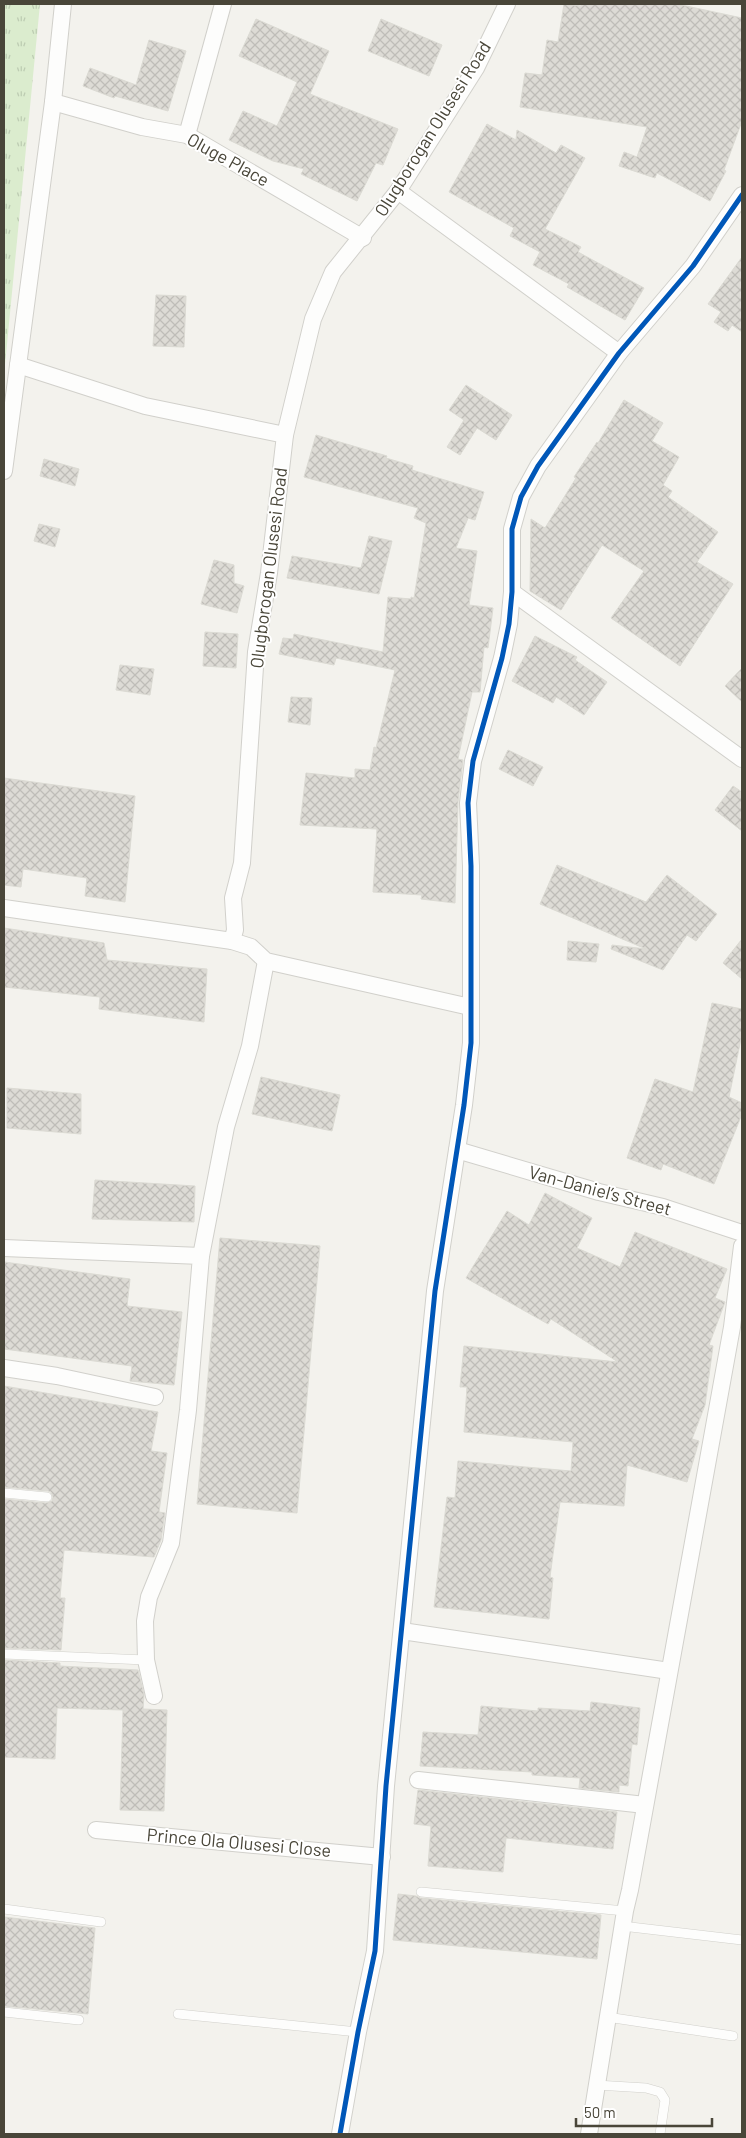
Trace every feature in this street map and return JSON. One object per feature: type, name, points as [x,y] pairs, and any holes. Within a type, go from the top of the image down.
[{"type":"street","points":[[4,471],[53,102],[64,4]]},
{"type":"street","points":[[187,135],[222,4]]},
{"type":"street","name":"Olugborogan Olusesi Road","points":[[232,941],[235,930],[233,898],[242,863],[256,652],[269,573],[286,435],[313,319],[333,272],[363,238],[398,192],[476,68],[507,4]]},
{"type":"street","name":"Oluge Place","points":[[53,102],[142,127],[187,135],[363,238]]},
{"type":"street","points":[[398,192],[619,353]]},
{"type":"street","points":[[340,2134],[375,1951],[386,1786],[435,1290],[457,1150],[471,1043],[471,866],[468,803],[473,760],[502,658],[509,624],[512,592],[512,529],[521,497],[538,466],[619,353],[693,266],[742,195]]},
{"type":"street","points":[[18,365],[144,406],[286,435]]},
{"type":"street","points":[[512,592],[742,759]]},
{"type":"street","points":[[4,908],[232,941],[251,948],[266,961],[470,1007]]},
{"type":"street","points":[[154,1696],[146,1660],[145,1621],[149,1597],[171,1542],[188,1410],[202,1256],[226,1127],[250,1046],[266,961]]},
{"type":"street","name":"Van-Daniel’s Street","points":[[457,1150],[599,1192],[662,1207],[742,1233]]},
{"type":"street","points":[[589,2134],[623,1918],[630,1890],[732,1327],[742,1246]]},
{"type":"street","points":[[4,1248],[202,1256]]},
{"type":"street","points":[[4,1368],[57,1376],[155,1397]]},
{"type":"street","points":[[402,1631],[669,1671]]},
{"type":"street","points":[[418,1780],[645,1805]]},
{"type":"street","name":"Prince Ola Olusesi Close","points":[[96,1830],[382,1857]]},
{"type":"lane","points":[[4,1492],[47,1497]]},
{"type":"lane","points":[[4,1654],[146,1660]]},
{"type":"lane","points":[[421,1892],[623,1918],[742,1940]]},
{"type":"lane","points":[[4,1909],[101,1922]]},
{"type":"lane","points":[[4,2012],[79,2020]]},
{"type":"lane","points":[[178,2014],[358,2032]]},
{"type":"lane","points":[[607,2017],[733,2036]]},
{"type":"lane","points":[[596,2085],[646,2088],[660,2092],[665,2100],[660,2134]]},
{"type":"green space","points":[[4,4],[40,4],[4,375]]},
{"type":"building","points":[[564,4],[581,6],[582,4],[677,4],[742,18],[742,121],[724,170],[726,171],[710,201],[657,173],[655,178],[619,166],[624,152],[637,157],[647,127],[520,107],[525,73],[542,75],[547,40],[558,42]]},
{"type":"building","points":[[256,19],[329,51],[310,94],[398,129],[383,165],[376,163],[357,201],[301,174],[304,169],[273,161],[229,140],[243,111],[277,126],[297,82],[239,56]]},
{"type":"building","points":[[381,19],[442,45],[429,76],[368,51]]},
{"type":"building","points":[[149,40],[186,51],[168,111],[115,96],[114,98],[83,86],[90,68],[136,85]]},
{"type":"building","points":[[487,124],[516,140],[517,130],[556,153],[561,145],[585,158],[545,229],[581,247],[578,252],[644,288],[625,320],[567,287],[569,284],[533,265],[540,252],[510,236],[514,228],[449,192]]},
{"type":"building","points":[[742,257],[742,332],[732,325],[728,331],[714,322],[721,312],[708,304]]},
{"type":"building","points":[[156,295],[186,296],[184,347],[153,346]]},
{"type":"building","points":[[466,385],[512,415],[496,440],[477,428],[460,455],[447,447],[464,420],[449,410]]},
{"type":"building","points":[[624,400],[663,423],[652,441],[679,457],[663,485],[672,491],[668,497],[718,532],[697,562],[733,584],[680,666],[611,618],[644,571],[602,545],[561,610],[530,591],[531,519],[545,528],[576,478],[574,477],[598,443]]},
{"type":"building","points":[[316,435],[387,456],[386,458],[413,466],[412,470],[484,492],[475,520],[468,518],[456,548],[477,551],[469,605],[493,608],[488,648],[484,647],[480,692],[472,692],[458,759],[463,760],[458,802],[455,903],[421,899],[422,895],[373,892],[377,829],[300,825],[306,773],[355,778],[355,769],[370,770],[374,747],[376,748],[395,670],[336,658],[334,665],[279,654],[283,638],[293,639],[294,634],[383,652],[388,597],[414,598],[426,523],[414,518],[418,508],[304,477]]},
{"type":"building","points":[[44,459],[79,469],[75,486],[40,476]]},
{"type":"building","points":[[39,524],[60,529],[55,547],[34,541]]},
{"type":"building","points":[[369,536],[392,541],[379,594],[287,578],[292,556],[361,568]]},
{"type":"building","points":[[214,560],[234,565],[234,583],[244,586],[237,613],[201,604]]},
{"type":"building","points":[[205,632],[238,634],[236,668],[203,666]]},
{"type":"building","points":[[535,636],[577,657],[575,660],[607,682],[584,715],[556,697],[553,703],[512,681]]},
{"type":"building","points":[[120,665],[154,669],[150,695],[116,690]]},
{"type":"building","points":[[742,668],[742,702],[725,686]]},
{"type":"building","points":[[291,697],[312,698],[310,725],[288,722]]},
{"type":"building","points":[[508,750],[543,767],[533,786],[499,769]]},
{"type":"building","points":[[4,778],[135,796],[125,902],[85,896],[87,878],[23,869],[21,887],[4,885]]},
{"type":"building","points":[[733,786],[742,792],[742,831],[715,810]]},
{"type":"building","points":[[557,865],[646,902],[667,875],[717,914],[696,941],[687,935],[663,970],[611,949],[612,945],[646,949],[540,904]]},
{"type":"building","points":[[4,928],[104,943],[107,960],[207,969],[204,1022],[99,1009],[100,997],[4,987]]},
{"type":"building","points":[[742,939],[742,979],[723,963]]},
{"type":"building","points":[[568,941],[599,944],[596,962],[567,960]]},
{"type":"building","points":[[712,1003],[742,1009],[742,1034],[729,1097],[742,1103],[742,1114],[714,1184],[663,1164],[661,1170],[627,1158],[655,1079],[693,1092]]},
{"type":"building","points":[[261,1077],[340,1095],[332,1131],[252,1114]]},
{"type":"building","points":[[7,1088],[81,1094],[81,1134],[7,1128]]},
{"type":"building","points":[[95,1180],[195,1186],[194,1222],[92,1219]]},
{"type":"building","points":[[545,1193],[592,1218],[577,1248],[620,1267],[635,1232],[727,1269],[715,1298],[725,1302],[709,1345],[713,1346],[705,1405],[692,1439],[699,1441],[687,1482],[627,1465],[624,1506],[560,1502],[550,1577],[553,1578],[549,1619],[434,1607],[447,1497],[455,1498],[458,1461],[571,1471],[573,1442],[464,1432],[467,1387],[460,1387],[464,1346],[618,1362],[551,1319],[548,1324],[466,1278],[507,1211],[529,1225]]},
{"type":"building","points":[[220,1238],[320,1246],[297,1513],[197,1504]]},
{"type":"building","points":[[4,1262],[130,1279],[127,1306],[182,1312],[174,1385],[130,1381],[132,1366],[4,1349]]},
{"type":"building","points":[[4,1386],[158,1412],[151,1451],[167,1453],[159,1512],[165,1513],[161,1540],[154,1557],[64,1550],[60,1598],[65,1598],[61,1650],[4,1648],[4,1499],[46,1503],[52,1501],[53,1497],[51,1492],[48,1491],[4,1487]]},
{"type":"building","points":[[4,1660],[60,1663],[60,1666],[138,1670],[144,1695],[143,1709],[167,1710],[164,1811],[120,1810],[123,1710],[57,1708],[55,1759],[4,1757]]},
{"type":"building","points":[[591,1702],[640,1708],[637,1745],[632,1744],[628,1786],[619,1785],[619,1792],[579,1788],[580,1778],[532,1775],[532,1772],[420,1766],[423,1732],[478,1735],[481,1706],[538,1711],[538,1708],[590,1711]]},
{"type":"building","points":[[418,1790],[617,1812],[613,1849],[506,1838],[503,1872],[428,1866],[431,1826],[414,1824]]},
{"type":"building","points":[[398,1894],[420,1898],[601,1915],[597,1959],[393,1940]]},
{"type":"building","points":[[4,1917],[95,1928],[88,2014],[4,2006]]},
{"type":"cycle path","points":[[340,2134],[375,1951],[386,1786],[435,1291],[464,1105],[471,1043],[471,866],[468,803],[473,761],[502,658],[509,624],[512,592],[512,529],[521,497],[538,466],[619,353],[693,266],[742,195]]}]
